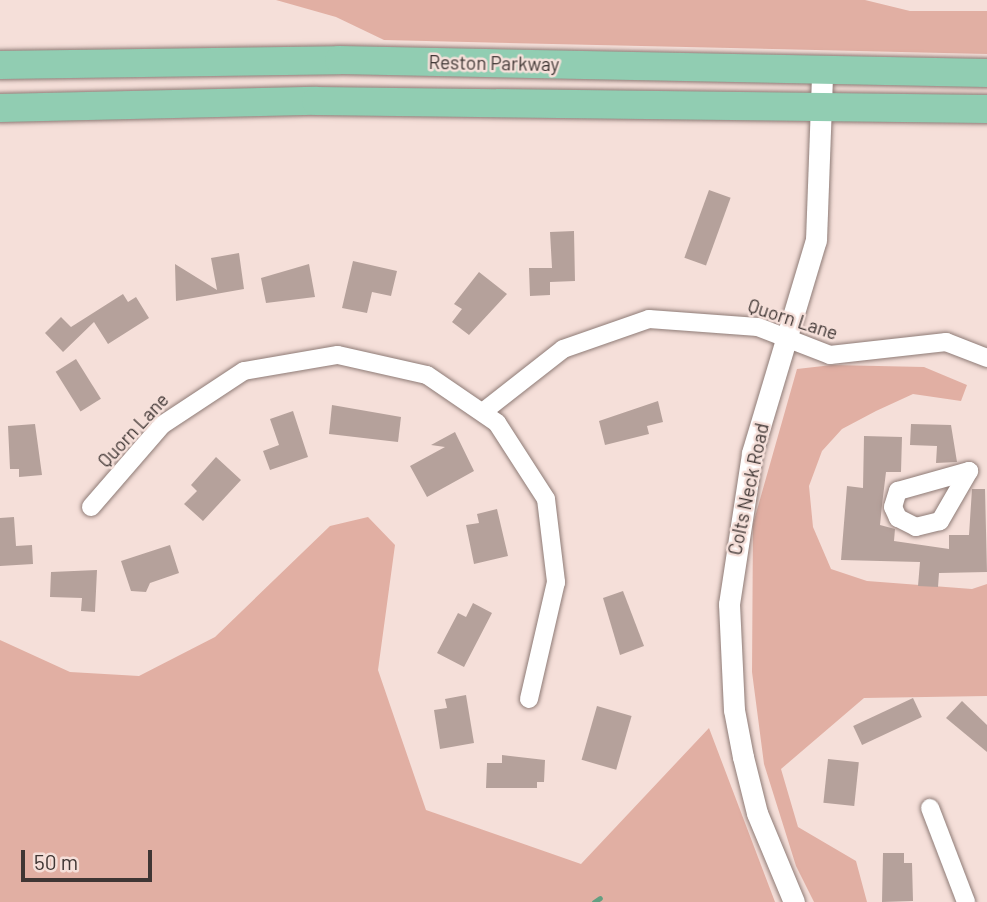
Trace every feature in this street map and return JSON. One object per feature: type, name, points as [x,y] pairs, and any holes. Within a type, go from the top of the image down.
[{"type":"main road","name":"Reston Parkway","points":[[0,65],[339,60],[822,73],[987,73]]},
{"type":"main road","points":[[0,108],[316,101],[822,110],[987,109]]},
{"type":"street","name":"Colts Neck Road","points":[[794,902],[757,813],[735,720],[729,659],[741,507],[816,240],[822,73]]},
{"type":"street","name":"Quorn Lane","points":[[484,411],[531,369],[626,323],[723,320],[790,337],[830,355],[946,342],[987,358]]},
{"type":"street","name":"Quorn Lane","points":[[91,507],[187,403],[274,362],[338,355],[379,360],[427,375],[484,411],[533,471],[554,527],[552,614],[529,699]]},
{"type":"street","points":[[930,808],[966,902]]},
{"type":"shaded area","points":[[276,0],[865,0],[910,11],[987,11],[987,54],[384,40],[336,17]]},
{"type":"shaded area","points":[[832,365],[924,367],[967,385],[961,401],[913,394],[842,429],[822,451],[809,486],[813,527],[831,569],[867,581],[972,589],[987,584],[987,696],[864,698],[781,769],[798,827],[856,861],[867,902],[814,902],[796,866],[764,764],[752,672],[753,524],[797,369]]},
{"type":"shaded area","points":[[368,517],[395,545],[378,670],[426,810],[581,864],[709,728],[775,902],[0,902],[0,640],[70,672],[139,676],[215,637],[330,526]]},
{"type":"building","points":[[709,190],[731,198],[706,266],[684,258]]},
{"type":"building","points":[[574,231],[575,281],[550,282],[550,295],[530,296],[529,268],[552,268],[550,232]]},
{"type":"building","points":[[239,253],[244,289],[176,301],[175,264],[217,290],[211,258]]},
{"type":"building","points":[[353,261],[397,271],[391,296],[372,292],[367,313],[342,308]]},
{"type":"building","points":[[309,264],[315,297],[266,303],[261,278]]},
{"type":"building","points":[[479,272],[507,294],[469,335],[452,322],[462,309],[454,304]]},
{"type":"building","points":[[123,294],[128,302],[136,297],[149,318],[108,344],[94,322],[63,352],[45,333],[61,317],[71,327]]},
{"type":"building","points":[[76,359],[101,399],[81,412],[56,372]]},
{"type":"building","points":[[658,401],[663,422],[647,426],[649,434],[605,445],[599,421]]},
{"type":"building","points":[[332,405],[401,417],[398,442],[329,434]]},
{"type":"building","points":[[293,411],[308,457],[270,470],[263,451],[279,445],[270,419]]},
{"type":"building","points":[[35,424],[42,475],[19,477],[19,469],[10,469],[8,426]]},
{"type":"building","points":[[911,424],[951,425],[957,462],[936,463],[937,446],[910,445]]},
{"type":"building","points":[[455,432],[474,471],[427,497],[410,466],[445,447],[431,445]]},
{"type":"building","points":[[864,436],[902,437],[901,472],[886,472],[880,525],[895,529],[894,541],[949,549],[949,535],[969,535],[972,489],[985,489],[987,572],[939,573],[938,587],[918,586],[920,562],[841,560],[847,486],[863,488]]},
{"type":"building","points":[[216,457],[241,480],[203,521],[184,504],[197,491],[191,485]]},
{"type":"building","points":[[497,509],[508,556],[474,564],[466,525],[479,523],[477,514]]},
{"type":"building","points":[[14,517],[16,546],[32,545],[33,564],[0,566],[0,518]]},
{"type":"building","points":[[170,545],[179,573],[150,583],[146,592],[131,591],[121,561]]},
{"type":"building","points":[[97,570],[95,612],[81,611],[82,598],[50,597],[51,572]]},
{"type":"building","points":[[623,591],[644,646],[620,655],[603,598]]},
{"type":"building","points":[[473,603],[492,613],[464,667],[437,653],[458,613],[466,617]]},
{"type":"building","points":[[466,695],[474,743],[440,749],[434,710],[447,708],[445,699]]},
{"type":"building","points":[[913,698],[922,717],[862,745],[853,726]]},
{"type":"building","points":[[962,701],[987,725],[987,752],[946,718]]},
{"type":"building","points":[[597,706],[632,716],[616,770],[582,760]]},
{"type":"building","points":[[502,755],[545,760],[544,782],[537,782],[537,788],[486,788],[487,763],[502,763]]},
{"type":"building","points":[[828,759],[859,762],[854,806],[823,803]]},
{"type":"building","points":[[883,853],[904,853],[904,863],[912,863],[913,901],[882,902]]},
{"type":"waterway","points":[[594,902],[600,898]]}]
